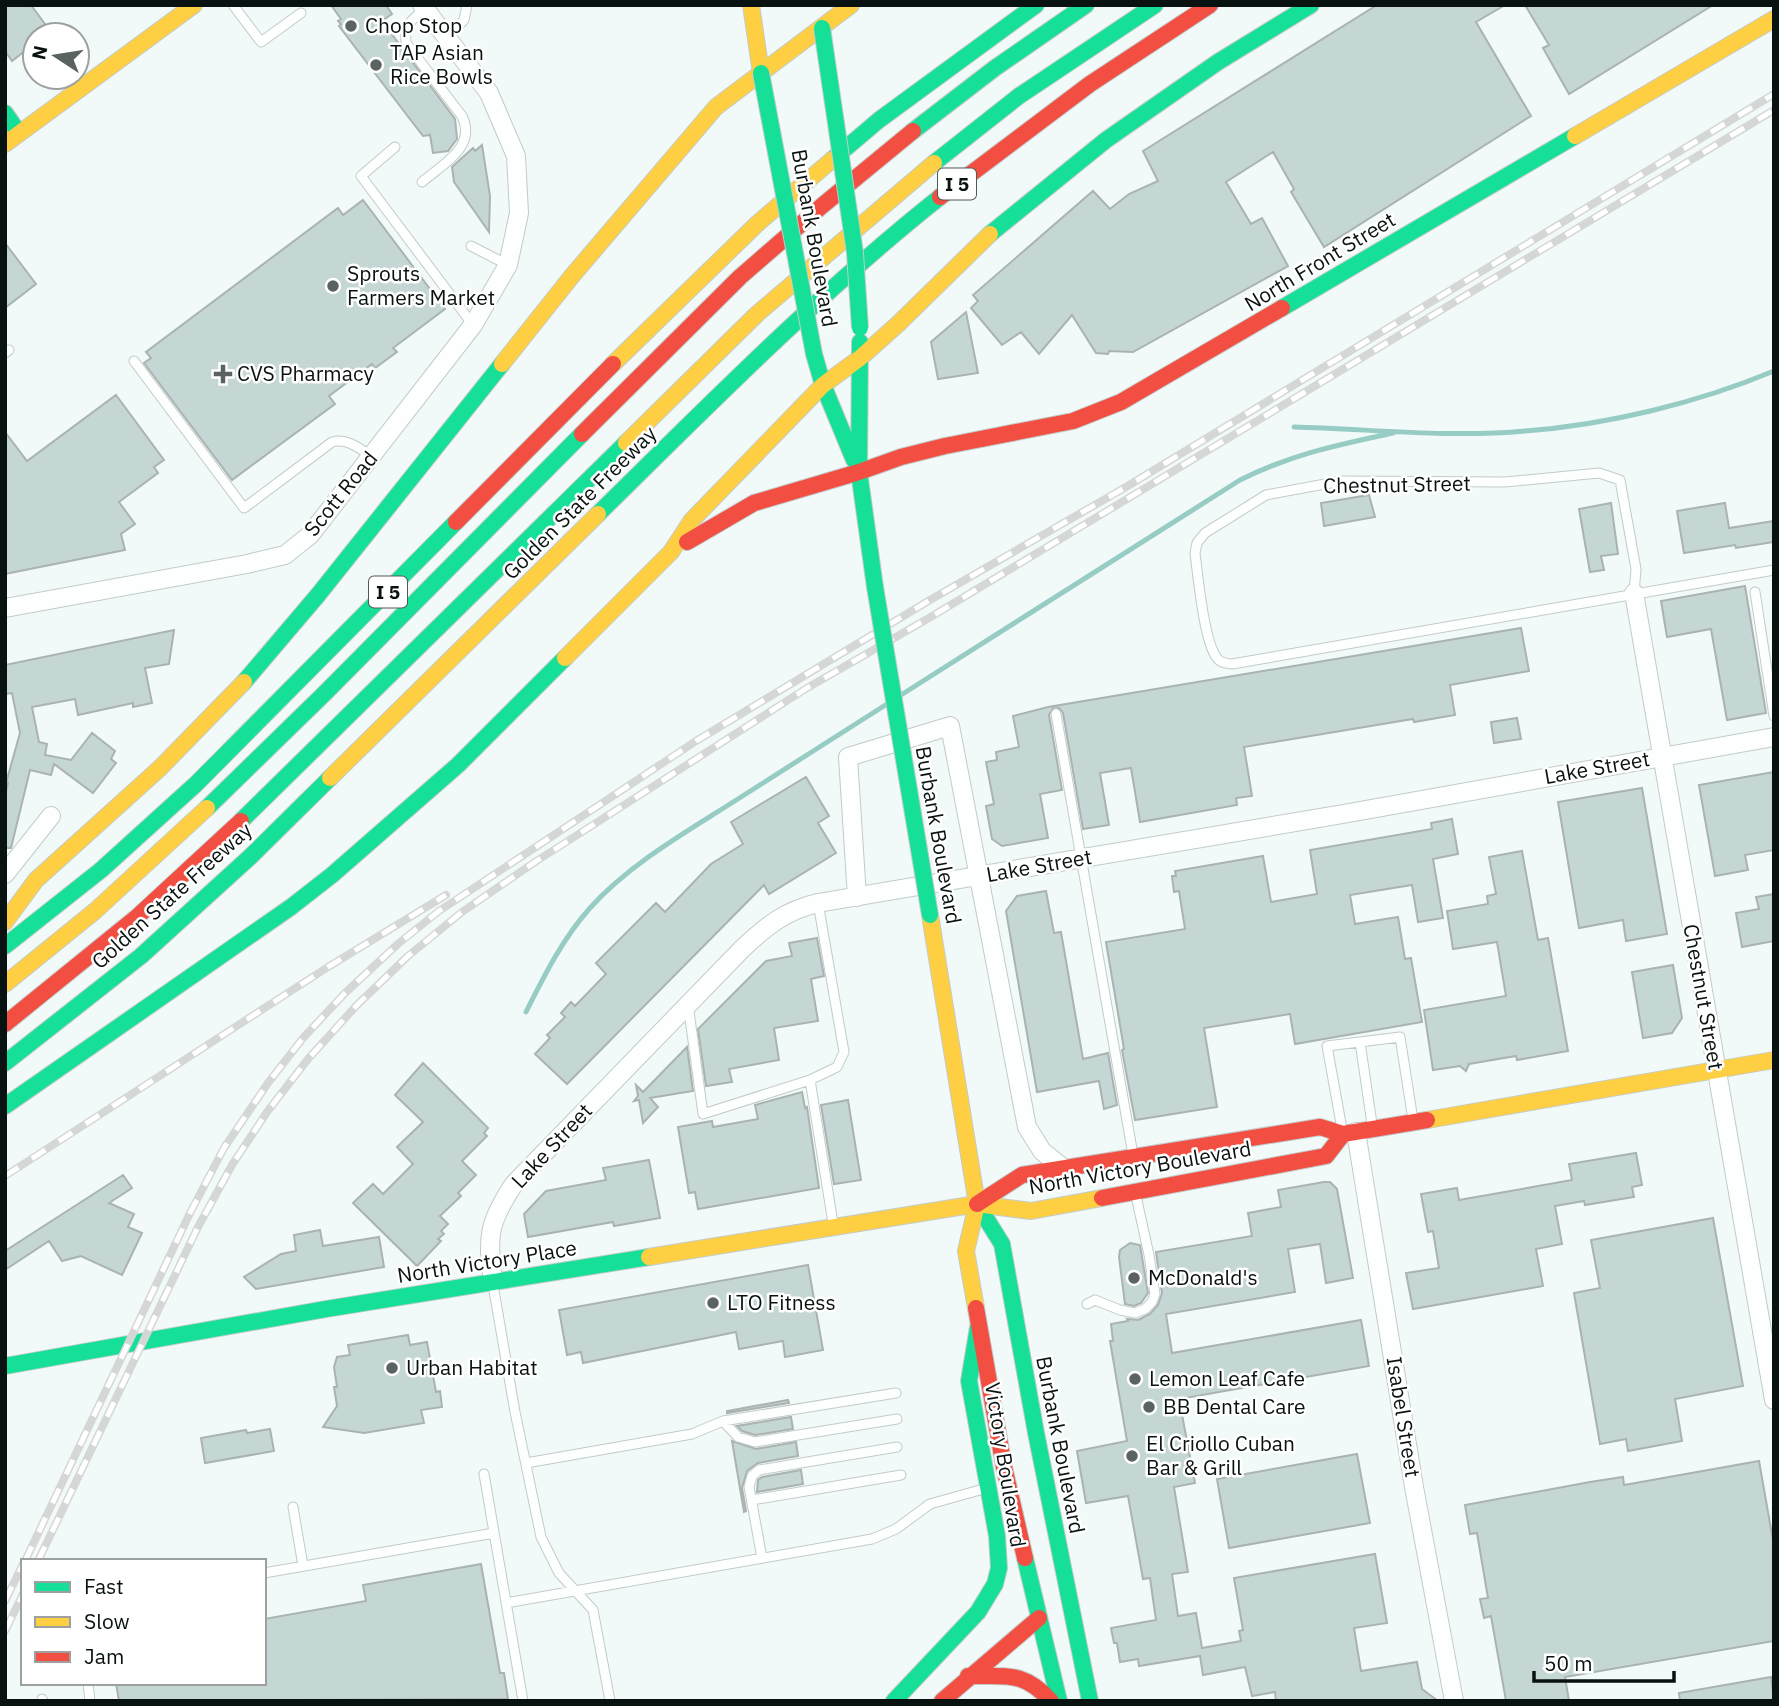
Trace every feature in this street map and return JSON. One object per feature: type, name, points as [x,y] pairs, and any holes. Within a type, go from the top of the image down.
[{"type":"main road","points":[[5,144],[194,5]]},
{"type":"main road","name":"Burbank Boulevard","points":[[751,5],[811,342],[823,385],[859,472]]},
{"type":"main road","name":"Burbank Boulevard","points":[[815,5],[822,29],[855,253],[860,328],[859,472],[867,542],[977,1204],[966,1251],[1004,1467],[1090,1701]]},
{"type":"main road","points":[[5,922],[36,880],[160,768],[256,669],[572,276],[716,107],[851,5]]},
{"type":"main road","name":"I 5","points":[[5,946],[101,870],[196,784],[622,355],[758,223],[879,120],[1036,5]]},
{"type":"main road","points":[[5,984],[130,882],[310,709],[739,278],[890,147],[1086,5]]},
{"type":"main road","points":[[5,1024],[137,917],[232,830],[757,314],[914,179],[1019,96],[1155,5]]},
{"type":"main road","name":"Golden State Freeway","points":[[5,1063],[141,956],[240,866],[771,344],[899,230],[1090,84],[1210,5]]},
{"type":"main road","points":[[5,1107],[291,907],[332,875],[458,765],[671,552],[692,520],[823,385],[860,358],[898,324],[993,232],[1106,140],[1218,62],[1311,5]]},
{"type":"main road","name":"North Front Street","points":[[671,552],[754,503],[901,457],[1073,421],[1121,402],[1774,19]]},
{"type":"main road","points":[[5,113],[19,133]]},
{"type":"main road","name":"North Victory Boulevard","points":[[977,1204],[1022,1175],[1320,1127],[1357,1132],[1774,1060]]},
{"type":"main road","name":"North Victory Boulevard","points":[[977,1204],[1031,1211],[1326,1156],[1357,1132]]},
{"type":"main road","name":"Burbank Boulevard","points":[[977,1204],[1002,1244],[1036,1433],[1054,1606],[1059,1701]]},
{"type":"main road","name":"North Victory Place","points":[[5,1366],[493,1282],[977,1204]]},
{"type":"main road","name":"Victory Boulevard","points":[[894,1701],[978,1612],[995,1584],[999,1552],[969,1381],[978,1325]]},
{"type":"main road","points":[[942,1701],[968,1676],[1054,1606]]},
{"type":"main road","points":[[968,1676],[1024,1679],[1034,1684],[1051,1701]]},
{"type":"street","name":"Scott Road","points":[[5,608],[285,555],[310,535],[473,325],[508,265],[519,213],[516,156],[489,93],[423,7]]},
{"type":"street","name":"Chestnut Street","points":[[1634,593],[1716,1070],[1768,1339],[1774,1400]]},
{"type":"street","points":[[858,897],[848,757],[950,726],[1027,1127],[1042,1151],[1063,1168]]},
{"type":"street","name":"Lake Street","points":[[493,1282],[488,1245],[490,1230],[514,1184],[760,932],[792,910],[818,903],[1774,737]]},
{"type":"street","points":[[5,874],[51,816]]},
{"type":"street","name":"Isabel Street","points":[[1357,1132],[1414,1487],[1454,1701]]},
{"type":"lane","points":[[233,5],[261,42],[300,13]]},
{"type":"lane","points":[[447,38],[464,20],[467,5]]},
{"type":"lane","points":[[422,182],[462,148],[466,138],[466,125],[462,116],[406,43],[405,32],[409,21],[423,7]]},
{"type":"lane","points":[[395,148],[361,176],[473,325]]},
{"type":"lane","points":[[471,246],[508,265]]},
{"type":"lane","points":[[134,361],[244,508],[332,442],[349,441],[372,457]]},
{"type":"lane","name":"Chestnut Street","points":[[1599,473],[1620,480],[1636,569],[1634,593],[1232,664],[1219,661],[1215,656],[1204,619],[1195,553],[1197,543],[1205,533],[1266,495],[1341,481],[1505,482],[1599,473]]},
{"type":"lane","points":[[1634,593],[1774,570]]},
{"type":"lane","points":[[1755,593],[1774,716]]},
{"type":"lane","points":[[1056,714],[1133,1157]]},
{"type":"lane","points":[[688,1003],[703,1114],[810,1080],[837,1067],[844,1052],[818,903]]},
{"type":"lane","points":[[1357,1132],[1327,1046],[1400,1037],[1413,1122]]},
{"type":"lane","points":[[1357,1132],[1360,1042]]},
{"type":"lane","points":[[810,1080],[834,1228]]},
{"type":"lane","points":[[1087,1304],[1095,1300],[1135,1313],[1145,1310],[1153,1302],[1155,1294],[1149,1255],[1135,1191]]},
{"type":"lane","points":[[493,1282],[538,1524],[546,1550],[559,1573],[593,1610],[610,1701]]},
{"type":"lane","points":[[526,1464],[692,1434],[723,1421],[897,1393]]},
{"type":"lane","points":[[723,1421],[738,1437],[755,1442],[897,1419]]},
{"type":"lane","points":[[762,1558],[750,1481],[760,1470],[897,1447]]},
{"type":"lane","points":[[484,1474],[523,1701]]},
{"type":"lane","points":[[752,1500],[901,1475]]},
{"type":"lane","points":[[506,1602],[872,1539],[896,1529],[930,1504],[988,1488]]},
{"type":"lane","points":[[293,1507],[303,1566]]},
{"type":"lane","points":[[266,1573],[494,1533]]},
{"type":"building","points":[[5,5],[31,5],[43,21],[21,21],[21,54],[12,61],[5,51]]},
{"type":"building","points":[[331,5],[386,5],[392,14],[382,21],[455,119],[457,139],[448,151],[433,153],[430,135],[423,136],[406,114],[339,26],[341,24],[338,21],[341,19]]},
{"type":"building","points":[[1377,5],[1505,5],[1476,22],[1531,116],[1324,247],[1291,192],[1294,189],[1273,152],[1226,182],[1251,224],[1262,218],[1288,266],[1133,352],[1096,353],[1072,315],[1039,354],[1021,332],[1002,345],[971,308],[978,301],[973,295],[1093,191],[1110,209],[1129,194],[1158,181],[1143,151]]},
{"type":"building","points":[[1525,5],[1713,5],[1569,94],[1543,48],[1549,45]]},
{"type":"building","points":[[482,145],[490,196],[489,232],[454,182],[452,167],[473,148],[475,151]]},
{"type":"building","points":[[363,200],[445,309],[393,348],[397,352],[375,368],[372,364],[329,396],[335,404],[232,480],[144,363],[151,358],[146,352],[338,208],[343,215]]},
{"type":"building","points":[[5,243],[36,284],[5,308]]},
{"type":"building","points":[[966,312],[978,373],[938,379],[931,342]]},
{"type":"building","points":[[116,395],[164,460],[154,467],[158,473],[119,502],[135,524],[121,534],[125,550],[5,574],[5,432],[27,461]]},
{"type":"building","points":[[1369,495],[1375,517],[1324,526],[1321,503]]},
{"type":"building","points":[[1611,503],[1618,554],[1601,556],[1604,570],[1590,572],[1579,509]]},
{"type":"building","points":[[1725,503],[1729,528],[1774,521],[1774,542],[1684,553],[1677,511]]},
{"type":"building","points":[[1745,586],[1766,713],[1727,720],[1711,629],[1667,637],[1661,601]]},
{"type":"building","points":[[1521,628],[1529,671],[1450,685],[1455,715],[1414,722],[1413,719],[1244,747],[1252,796],[1236,798],[1237,805],[1140,822],[1131,768],[1100,773],[1109,825],[1083,829],[1063,713],[1054,707],[1049,715],[1062,790],[1040,794],[1048,838],[1002,846],[992,839],[986,806],[994,804],[986,762],[997,760],[996,752],[1019,747],[1013,716],[1048,707]]},
{"type":"building","points":[[174,630],[169,664],[145,668],[152,703],[133,707],[133,703],[78,715],[75,699],[32,707],[39,742],[47,744],[45,755],[71,760],[92,733],[115,751],[111,759],[116,763],[93,793],[54,764],[51,775],[30,770],[11,848],[5,848],[6,783],[20,733],[12,693],[5,694],[5,665]]},
{"type":"building","points":[[1517,718],[1521,739],[1494,743],[1491,722]]},
{"type":"building","points":[[1774,772],[1774,850],[1745,855],[1748,870],[1715,876],[1699,785]]},
{"type":"building","points":[[806,777],[829,816],[818,823],[836,853],[769,894],[764,885],[567,1084],[535,1054],[550,1038],[547,1035],[565,1017],[561,1013],[571,1002],[575,1006],[606,974],[596,963],[656,903],[665,912],[711,864],[743,844],[731,822]]},
{"type":"building","points":[[1642,788],[1667,934],[1626,941],[1623,920],[1579,928],[1558,802]]},
{"type":"building","points":[[1452,819],[1458,854],[1433,859],[1443,918],[1418,922],[1412,885],[1350,895],[1355,924],[1398,917],[1405,959],[1411,958],[1422,1022],[1295,1044],[1290,1014],[1204,1028],[1217,1107],[1135,1120],[1106,942],[1185,929],[1179,891],[1174,892],[1172,876],[1176,876],[1175,871],[1263,856],[1271,902],[1317,894],[1310,850],[1432,829],[1431,823]]},
{"type":"building","points":[[1522,851],[1538,940],[1548,938],[1568,1051],[1517,1060],[1516,1056],[1469,1064],[1466,1071],[1460,1066],[1433,1070],[1424,1010],[1506,996],[1497,942],[1453,949],[1447,911],[1488,904],[1487,896],[1496,894],[1489,857]]},
{"type":"building","points":[[1046,891],[1054,933],[1061,932],[1083,1059],[1108,1053],[1117,1105],[1104,1109],[1099,1081],[1037,1092],[1006,911],[1017,896]]},
{"type":"building","points":[[1774,894],[1774,941],[1742,947],[1736,913],[1759,909],[1756,897]]},
{"type":"building","points":[[817,938],[824,976],[811,979],[818,1021],[774,1028],[779,1060],[729,1069],[732,1082],[706,1086],[698,1029],[766,961],[792,956],[789,943]]},
{"type":"building","points":[[1673,965],[1682,1018],[1672,1033],[1643,1038],[1632,972]]},
{"type":"building","points":[[687,1047],[693,1091],[650,1098],[658,1107],[643,1123],[639,1100],[634,1101],[638,1096],[636,1085],[643,1092]]},
{"type":"building","points":[[423,1063],[488,1128],[484,1133],[487,1136],[462,1161],[476,1175],[458,1193],[461,1196],[440,1216],[448,1224],[441,1231],[444,1234],[438,1239],[441,1241],[417,1266],[353,1203],[373,1184],[383,1194],[413,1164],[397,1147],[423,1122],[395,1095]]},
{"type":"building","points":[[802,1092],[805,1108],[807,1107],[819,1188],[698,1209],[695,1192],[689,1193],[678,1127],[712,1121],[713,1127],[758,1119],[755,1105]]},
{"type":"building","points":[[848,1100],[861,1180],[834,1184],[821,1105]]},
{"type":"building","points":[[1636,1153],[1642,1185],[1632,1187],[1634,1197],[1585,1205],[1584,1201],[1555,1206],[1562,1244],[1536,1249],[1543,1286],[1413,1309],[1406,1273],[1439,1268],[1433,1231],[1428,1232],[1421,1194],[1457,1188],[1459,1200],[1572,1180],[1569,1164]]},
{"type":"building","points":[[649,1160],[660,1218],[614,1226],[613,1222],[528,1237],[524,1214],[546,1191],[606,1180],[603,1168]]},
{"type":"building","points":[[123,1175],[132,1188],[109,1203],[134,1214],[128,1227],[142,1233],[122,1275],[81,1256],[62,1261],[49,1241],[5,1270],[5,1251]]},
{"type":"building","points":[[1330,1182],[1337,1189],[1353,1278],[1326,1283],[1320,1244],[1288,1249],[1295,1292],[1166,1314],[1172,1353],[1361,1320],[1369,1366],[1179,1399],[1195,1483],[1174,1487],[1188,1572],[1172,1574],[1178,1616],[1196,1613],[1202,1648],[1241,1641],[1239,1631],[1243,1630],[1234,1578],[1375,1554],[1387,1623],[1354,1628],[1361,1671],[1417,1662],[1422,1689],[1438,1701],[1276,1701],[1275,1692],[1252,1696],[1245,1667],[1203,1675],[1200,1656],[1139,1666],[1138,1659],[1120,1662],[1117,1643],[1114,1643],[1111,1628],[1156,1620],[1150,1578],[1143,1579],[1128,1496],[1086,1503],[1077,1451],[1127,1441],[1110,1341],[1113,1341],[1111,1324],[1128,1321],[1127,1319],[1138,1320],[1150,1314],[1158,1305],[1162,1293],[1156,1252],[1252,1236],[1248,1213],[1281,1207],[1278,1190]]},
{"type":"building","points":[[1713,1218],[1743,1386],[1675,1399],[1682,1441],[1628,1451],[1626,1439],[1600,1444],[1574,1293],[1600,1288],[1591,1240]]},
{"type":"building","points":[[320,1230],[323,1246],[379,1237],[384,1267],[256,1289],[244,1277],[281,1254],[296,1251],[294,1235]]},
{"type":"building","name":"McDonald's","points":[[1130,1243],[1140,1245],[1148,1293],[1141,1303],[1134,1306],[1125,1304],[1119,1257],[1120,1250]]},
{"type":"building","points":[[808,1265],[823,1350],[785,1357],[783,1341],[739,1349],[736,1332],[583,1363],[581,1352],[567,1355],[559,1310]]},
{"type":"building","name":"Urban Habitat","points":[[408,1335],[410,1345],[427,1342],[436,1392],[440,1391],[442,1407],[421,1410],[424,1423],[364,1433],[323,1427],[337,1406],[334,1367],[337,1357],[350,1355],[348,1345]]},
{"type":"building","points":[[788,1400],[789,1403],[727,1413],[727,1411]]},
{"type":"building","points":[[791,1417],[793,1429],[755,1435],[742,1431],[737,1426]]},
{"type":"building","points":[[270,1429],[274,1451],[205,1463],[201,1438],[246,1430],[247,1433]]},
{"type":"building","points":[[732,1441],[756,1449],[796,1442],[798,1456],[758,1463],[747,1471],[742,1488],[744,1512]]},
{"type":"building","points":[[1357,1454],[1370,1523],[1229,1548],[1217,1479]]},
{"type":"building","points":[[1759,1461],[1774,1546],[1774,1641],[1565,1677],[1569,1701],[1506,1701],[1491,1616],[1484,1618],[1480,1599],[1488,1598],[1477,1533],[1470,1534],[1465,1505],[1623,1477],[1624,1485]]},
{"type":"building","points":[[801,1470],[803,1484],[757,1492],[758,1480],[762,1477]]},
{"type":"building","points":[[481,1564],[500,1673],[504,1673],[508,1699],[119,1701],[116,1685],[266,1685],[266,1619],[366,1601],[363,1585]]},
{"type":"building","points":[[1771,1677],[1774,1701],[1680,1701],[1679,1693]]},
{"type":"waterway","points":[[1294,427],[1467,434],[1556,428],[1651,411],[1745,383],[1774,371]]},
{"type":"waterway","points":[[901,695],[1240,480],[1296,457],[1393,433]]},
{"type":"waterway","points":[[526,1012],[571,932],[590,908],[621,878],[674,839],[887,704]]},
{"type":"railway","points":[[26,1559],[190,1213],[224,1148],[268,1083],[303,1038],[345,993],[399,943],[439,911],[696,741],[930,600],[1126,487],[1774,94]]},
{"type":"railway","points":[[39,1559],[198,1227],[232,1165],[267,1112],[308,1059],[357,1005],[408,956],[462,912],[535,862],[807,688],[929,618],[1774,110]]},
{"type":"railway","points":[[5,1176],[328,967],[446,895]]},
{"type":"railway","points":[[5,1601],[21,1568]]},
{"type":"railway","points":[[5,1631],[21,1598]]},
{"type":"traffic: fast","points":[[833,159],[879,120],[1036,5]]},
{"type":"traffic: fast","points":[[913,131],[995,68],[1086,5]]},
{"type":"traffic: fast","points":[[934,163],[1019,96],[1155,5]]},
{"type":"traffic: fast","points":[[990,234],[1106,140],[1218,62],[1311,5]]},
{"type":"traffic: fast","points":[[822,28],[855,253],[860,328]]},
{"type":"traffic: fast","points":[[761,73],[814,354]]},
{"type":"traffic: fast","points":[[5,113],[19,133]]},
{"type":"traffic: fast","points":[[1282,308],[1575,136]]},
{"type":"traffic: fast","points":[[598,514],[807,311],[940,197]]},
{"type":"traffic: fast","points":[[860,342],[859,472],[875,587]]},
{"type":"traffic: fast","points":[[814,354],[823,385],[854,460]]},
{"type":"traffic: fast","points":[[244,682],[318,595],[502,364]]},
{"type":"traffic: fast","points":[[207,808],[582,434]]},
{"type":"traffic: fast","points":[[241,821],[626,443]]},
{"type":"traffic: fast","points":[[5,946],[101,870],[196,784],[456,522]]},
{"type":"traffic: fast","points":[[875,587],[930,915]]},
{"type":"traffic: fast","points":[[5,1106],[291,907],[332,875],[458,765],[565,658]]},
{"type":"traffic: fast","points":[[5,1063],[141,956],[250,857],[330,778]]},
{"type":"traffic: fast","points":[[977,1204],[1002,1244],[1036,1433],[1090,1701]]},
{"type":"traffic: fast","points":[[5,1366],[326,1309],[649,1257]]},
{"type":"traffic: fast","points":[[894,1701],[978,1612],[995,1584],[999,1568],[997,1536],[969,1381],[978,1327]]},
{"type":"traffic: fast","points":[[1025,1558],[1059,1701]]},
{"type":"traffic: slow","points":[[5,144],[194,5]]},
{"type":"traffic: slow","points":[[751,5],[761,73]]},
{"type":"traffic: slow","points":[[502,364],[572,276],[716,107],[851,5]]},
{"type":"traffic: slow","points":[[1575,136],[1774,19]]},
{"type":"traffic: slow","points":[[613,364],[758,223],[833,159]]},
{"type":"traffic: slow","points":[[626,443],[757,314],[934,163]]},
{"type":"traffic: slow","points":[[565,658],[671,552],[692,520],[823,385],[860,358],[898,324],[990,234]]},
{"type":"traffic: slow","points":[[330,778],[598,514]]},
{"type":"traffic: slow","points":[[5,922],[36,880],[160,768],[244,682]]},
{"type":"traffic: slow","points":[[5,984],[95,911],[207,808]]},
{"type":"traffic: slow","points":[[930,915],[977,1204],[966,1251],[976,1308]]},
{"type":"traffic: slow","points":[[1427,1120],[1774,1060]]},
{"type":"traffic: slow","points":[[649,1257],[977,1204],[1031,1211],[1102,1198]]},
{"type":"traffic: jam","points":[[940,197],[1090,84],[1210,5]]},
{"type":"traffic: jam","points":[[582,434],[740,277],[913,131]]},
{"type":"traffic: jam","points":[[859,472],[901,457],[945,446],[1073,421],[1121,402],[1282,308]]},
{"type":"traffic: jam","points":[[456,522],[613,364]]},
{"type":"traffic: jam","points":[[687,542],[754,503],[859,472]]},
{"type":"traffic: jam","points":[[5,1024],[137,917],[241,821]]},
{"type":"traffic: jam","points":[[977,1204],[1022,1175],[1320,1127],[1343,1134],[1427,1120]]},
{"type":"traffic: jam","points":[[1102,1198],[1326,1156],[1343,1134]]},
{"type":"traffic: jam","points":[[976,1308],[1004,1467],[1025,1558]]},
{"type":"traffic: jam","points":[[942,1701],[1039,1618]]},
{"type":"traffic: jam","points":[[968,1676],[1013,1677],[1032,1684],[1051,1701]]},
{"type":"place","name":"Chop Stop","points":[[351,26]]},
{"type":"place","name":"TAP Asian Rice Bowls","points":[[376,65]]},
{"type":"place","name":"Sprouts Farmers Market","points":[[333,286]]},
{"type":"place","name":"CVS Pharmacy","points":[[223,374]]},
{"type":"place","name":"McDonald's","points":[[1134,1278]]},
{"type":"place","name":"LTO Fitness","points":[[713,1303]]},
{"type":"place","name":"Urban Habitat","points":[[392,1368]]},
{"type":"place","name":"Lemon Leaf Cafe","points":[[1135,1379]]},
{"type":"place","name":"BB Dental Care","points":[[1149,1407]]},
{"type":"place","name":"El Criollo Cuban Bar & Grill","points":[[1132,1456]]}]
